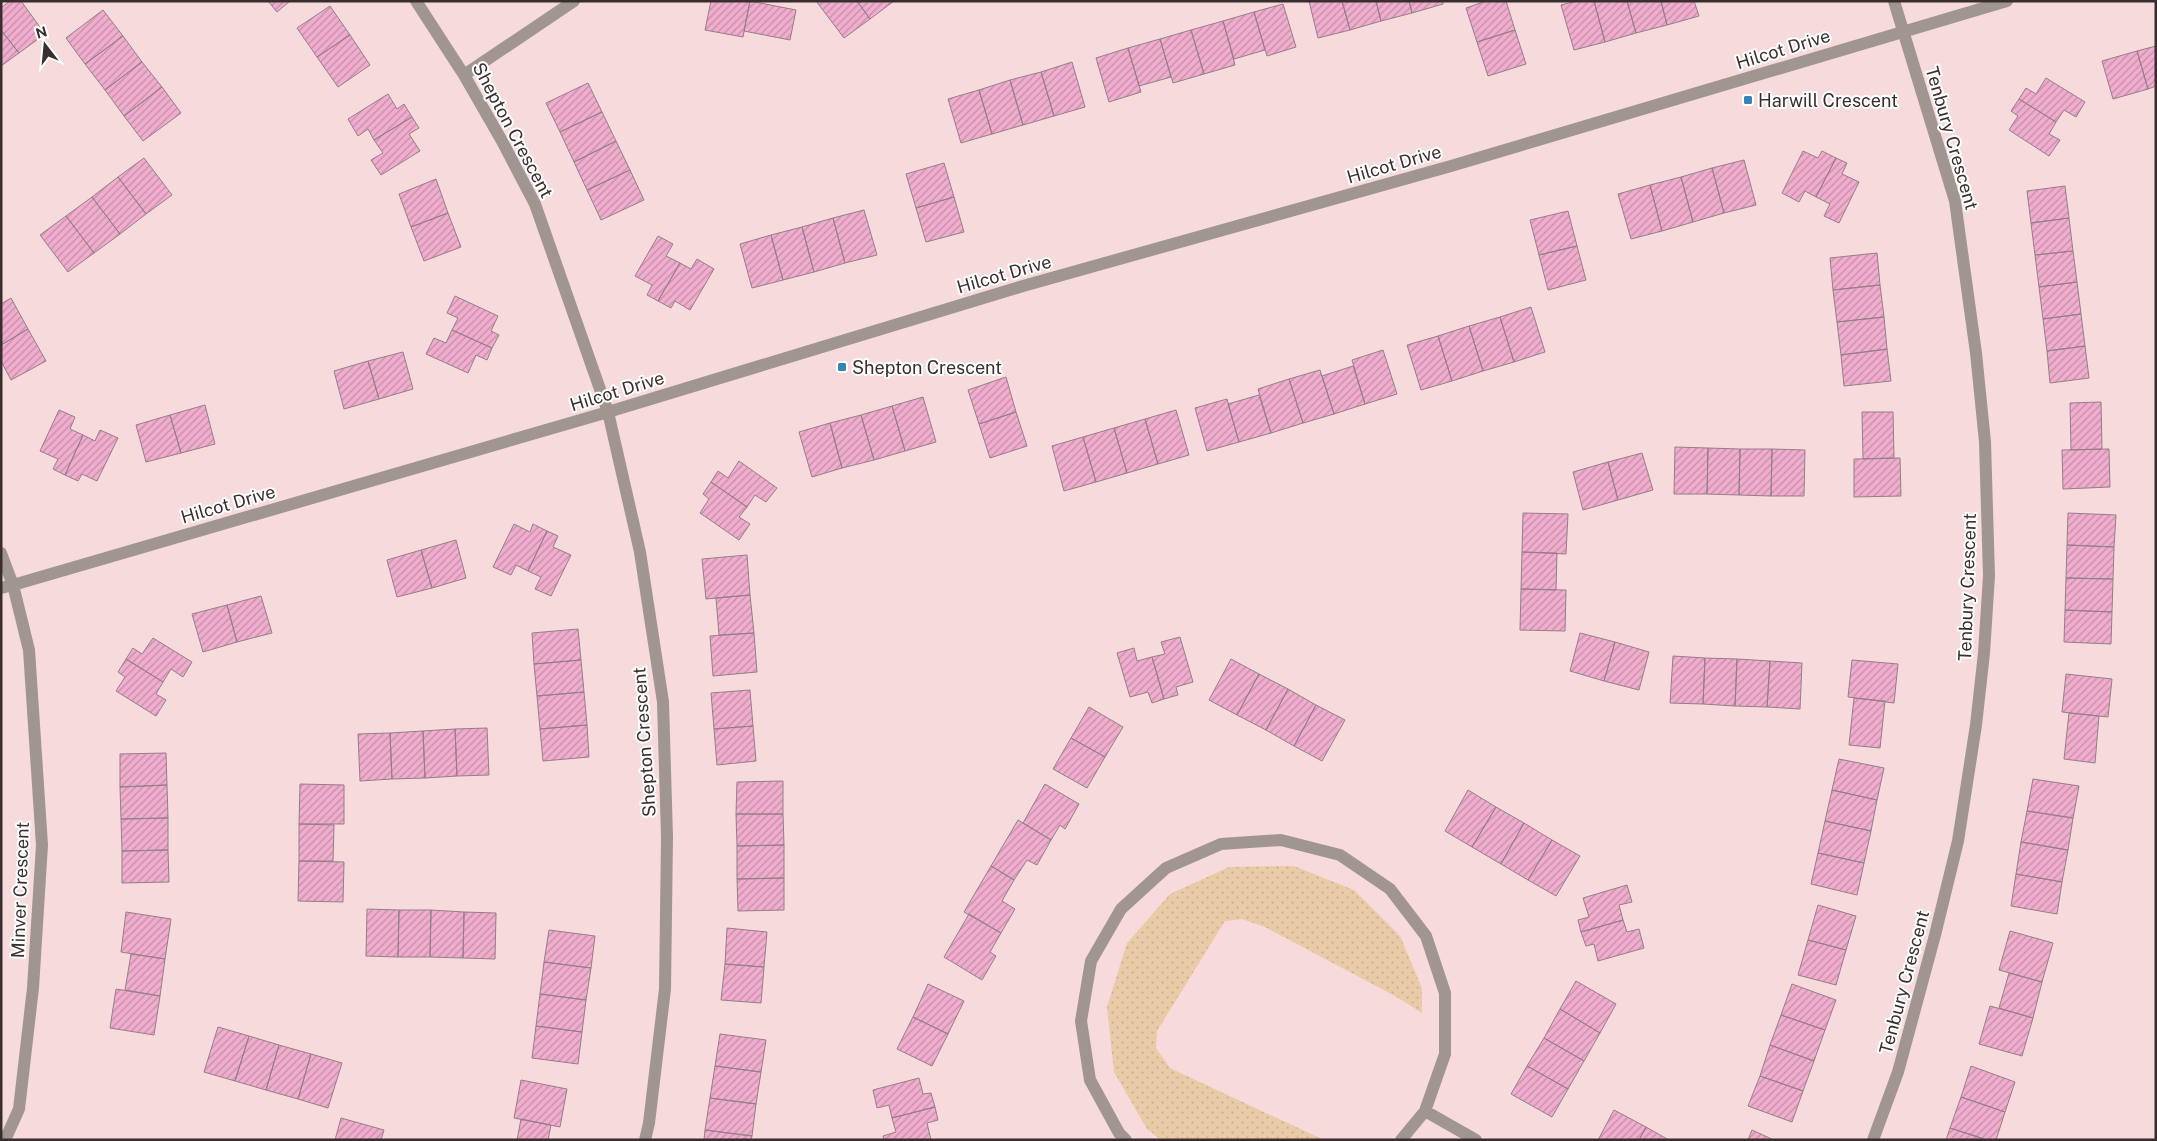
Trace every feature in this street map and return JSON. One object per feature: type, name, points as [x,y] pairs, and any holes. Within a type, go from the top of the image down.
[{"type":"street","name":"Shepton Crescent","points":[[416,1],[464,75],[535,204],[608,412],[640,552],[662,702],[668,837],[665,989],[650,1123],[645,1140]]},
{"type":"street","points":[[464,75],[574,1]]},
{"type":"street","points":[[1894,1],[1902,32]]},
{"type":"street","name":"Hilcot Drive","points":[[7,586],[608,412],[1023,286],[1451,166],[2007,1]]},
{"type":"street","name":"Tenbury Crescent","points":[[1874,1140],[1898,1072],[1935,936],[1958,841],[1976,724],[1984,653],[1989,576],[1985,442],[1976,353],[1955,201],[1929,113],[1902,32]]},
{"type":"street","name":"Minver Crescent","points":[[1,553],[7,586],[29,650],[42,846],[34,988],[19,1108],[5,1140]]},
{"type":"street","points":[[1126,1140],[1119,1133],[1090,1080],[1081,1020],[1091,961],[1121,908],[1166,868],[1221,844],[1281,840],[1340,855],[1390,889],[1426,936],[1445,993],[1445,1054],[1425,1110],[1401,1140]]},
{"type":"street","points":[[1425,1110],[1476,1140]]},
{"type":"shaded area","points":[[1294,866],[1354,890],[1400,936],[1422,988],[1422,1013],[1395,996],[1265,927],[1242,919],[1225,921],[1157,1031],[1156,1048],[1170,1068],[1324,1140],[1161,1140],[1147,1129],[1114,1072],[1107,1007],[1127,943],[1170,894],[1229,867]]},
{"type":"building","points":[[10,1],[21,1],[45,34],[19,53],[1,30],[1,8]]},
{"type":"building","points":[[268,1],[290,1],[277,12]]},
{"type":"building","points":[[711,1],[750,1],[743,37],[705,30]]},
{"type":"building","points":[[750,1],[796,10],[790,40],[744,31]]},
{"type":"building","points":[[816,1],[857,1],[870,19],[844,38]]},
{"type":"building","points":[[857,1],[894,1],[870,19]]},
{"type":"building","points":[[1309,1],[1342,1],[1350,30],[1318,38]]},
{"type":"building","points":[[1342,1],[1376,1],[1381,21],[1350,30]]},
{"type":"building","points":[[1376,1],[1409,1],[1412,13],[1381,21]]},
{"type":"building","points":[[1409,1],[1443,1],[1443,4],[1412,13]]},
{"type":"building","points":[[1486,1],[1506,1],[1515,30],[1477,42],[1466,8]]},
{"type":"building","points":[[1576,1],[1594,1],[1605,42],[1574,50],[1561,5]]},
{"type":"building","points":[[1594,1],[1627,1],[1636,33],[1605,42]]},
{"type":"building","points":[[1627,1],[1661,1],[1667,25],[1636,33]]},
{"type":"building","points":[[1661,1],[1694,1],[1699,16],[1667,25]]},
{"type":"building","points":[[1283,4],[1296,47],[1267,56],[1254,12]]},
{"type":"building","points":[[330,6],[350,35],[317,57],[297,28]]},
{"type":"building","points":[[103,10],[123,36],[85,64],[66,38]]},
{"type":"building","points":[[1254,12],[1265,50],[1234,59],[1223,21]]},
{"type":"building","points":[[1223,21],[1235,65],[1204,74],[1191,30]]},
{"type":"building","points":[[1,30],[19,53],[1,66]]},
{"type":"building","points":[[1191,30],[1204,74],[1173,83],[1160,39]]},
{"type":"building","points":[[1515,30],[1526,64],[1488,76],[1477,42]]},
{"type":"building","points":[[350,35],[370,65],[338,87],[317,57]]},
{"type":"building","points":[[123,36],[142,62],[105,90],[85,64]]},
{"type":"building","points":[[1160,39],[1171,77],[1139,86],[1128,48]]},
{"type":"building","points":[[2156,46],[2156,86],[2148,89],[2137,51]]},
{"type":"building","points":[[1128,48],[1141,92],[1109,102],[1096,58]]},
{"type":"building","points":[[2137,51],[2148,89],[2113,99],[2102,61]]},
{"type":"building","points":[[142,62],[162,87],[124,116],[105,90]]},
{"type":"building","points":[[1072,62],[1085,107],[1054,116],[1041,72]]},
{"type":"building","points":[[1041,72],[1054,116],[1023,125],[1010,80]]},
{"type":"building","points":[[2046,78],[2085,102],[2076,117],[2064,110],[2056,122],[2019,99],[2026,88],[2036,94]]},
{"type":"building","points":[[1010,80],[1023,125],[992,134],[979,90]]},
{"type":"building","points":[[588,83],[602,112],[560,132],[546,103]]},
{"type":"building","points":[[162,87],[181,113],[143,141],[124,116]]},
{"type":"building","points":[[979,90],[992,134],[961,143],[948,99]]},
{"type":"building","points":[[388,94],[397,109],[404,104],[412,117],[374,140],[368,129],[358,136],[348,119]]},
{"type":"building","points":[[2019,99],[2056,122],[2049,134],[2060,140],[2049,156],[2009,130],[2018,116],[2011,111]]},
{"type":"building","points":[[602,112],[616,141],[574,162],[560,132]]},
{"type":"building","points":[[412,117],[419,128],[409,134],[420,151],[381,175],[371,160],[383,153],[374,140]]},
{"type":"building","points":[[616,141],[630,170],[587,190],[574,162]]},
{"type":"building","points":[[1803,151],[1818,158],[1822,151],[1836,158],[1816,197],[1805,191],[1799,202],[1782,193]]},
{"type":"building","points":[[144,158],[172,195],[146,214],[118,177]]},
{"type":"building","points":[[1836,158],[1847,163],[1842,174],[1859,182],[1839,223],[1824,216],[1830,204],[1816,197]]},
{"type":"building","points":[[1744,160],[1756,205],[1724,213],[1712,168]]},
{"type":"building","points":[[944,163],[954,197],[916,208],[906,174]]},
{"type":"building","points":[[1712,168],[1724,213],[1693,222],[1681,177]]},
{"type":"building","points":[[630,170],[644,200],[601,220],[587,190]]},
{"type":"building","points":[[118,177],[146,214],[120,234],[92,197]]},
{"type":"building","points":[[1681,177],[1693,222],[1662,231],[1650,185]]},
{"type":"building","points":[[436,179],[448,213],[411,227],[399,194]]},
{"type":"building","points":[[1650,185],[1662,231],[1631,239],[1618,194]]},
{"type":"building","points":[[2065,186],[2069,218],[2031,223],[2027,191]]},
{"type":"building","points":[[92,197],[120,234],[94,253],[66,216]]},
{"type":"building","points":[[954,197],[964,232],[926,242],[916,208]]},
{"type":"building","points":[[864,210],[877,255],[845,263],[833,218]]},
{"type":"building","points":[[1568,211],[1577,246],[1539,255],[1530,220]]},
{"type":"building","points":[[448,213],[461,247],[424,261],[411,227]]},
{"type":"building","points":[[66,216],[94,253],[68,272],[40,235]]},
{"type":"building","points":[[833,218],[845,263],[814,272],[802,227]]},
{"type":"building","points":[[2069,218],[2073,251],[2035,255],[2031,223]]},
{"type":"building","points":[[802,227],[814,272],[783,280],[771,235]]},
{"type":"building","points":[[771,235],[783,280],[752,288],[740,244]]},
{"type":"building","points":[[658,236],[673,244],[666,256],[680,263],[658,301],[647,295],[652,285],[635,276]]},
{"type":"building","points":[[1577,246],[1586,280],[1548,290],[1539,255]]},
{"type":"building","points":[[2073,251],[2077,282],[2039,287],[2035,255]]},
{"type":"building","points":[[1877,253],[1880,285],[1833,290],[1830,258]]},
{"type":"building","points":[[697,259],[714,269],[690,310],[675,301],[671,308],[658,301],[680,263],[691,269]]},
{"type":"building","points":[[2077,282],[2081,314],[2043,319],[2039,287]]},
{"type":"building","points":[[1880,285],[1884,317],[1837,322],[1833,290]]},
{"type":"building","points":[[455,296],[498,316],[491,331],[499,335],[492,348],[452,330],[458,318],[447,313]]},
{"type":"building","points":[[11,298],[28,329],[1,345],[1,304]]},
{"type":"building","points":[[1531,307],[1545,352],[1514,362],[1500,317]]},
{"type":"building","points":[[2081,314],[2085,346],[2047,351],[2043,319]]},
{"type":"building","points":[[1500,317],[1514,362],[1483,371],[1469,326]]},
{"type":"building","points":[[1884,317],[1887,349],[1841,355],[1837,322]]},
{"type":"building","points":[[1469,326],[1483,371],[1452,381],[1438,336]]},
{"type":"building","points":[[28,329],[46,361],[11,380],[1,361],[1,345]]},
{"type":"building","points":[[452,330],[492,348],[487,360],[476,355],[468,373],[426,354],[434,338],[446,343]]},
{"type":"building","points":[[1438,336],[1452,381],[1421,390],[1407,345]]},
{"type":"building","points":[[2085,346],[2089,378],[2050,383],[2047,351]]},
{"type":"building","points":[[1887,349],[1891,381],[1844,386],[1841,355]]},
{"type":"building","points":[[1383,350],[1397,394],[1365,404],[1352,360]]},
{"type":"building","points":[[403,352],[413,389],[379,399],[368,361]]},
{"type":"building","points":[[368,361],[379,399],[344,409],[334,371]]},
{"type":"building","points":[[1353,366],[1365,404],[1334,414],[1322,376]]},
{"type":"building","points":[[1320,370],[1334,414],[1303,423],[1289,379]]},
{"type":"building","points":[[1006,377],[1016,412],[979,424],[968,390]]},
{"type":"building","points":[[1289,379],[1303,423],[1271,433],[1258,389]]},
{"type":"building","points":[[1259,395],[1271,433],[1239,442],[1228,404]]},
{"type":"building","points":[[923,397],[936,442],[905,451],[892,406]]},
{"type":"building","points":[[1227,399],[1239,442],[1207,451],[1195,408]]},
{"type":"building","points":[[2101,402],[2102,449],[2071,450],[2070,403]]},
{"type":"building","points":[[205,405],[215,444],[181,453],[170,415]]},
{"type":"building","points":[[892,406],[905,451],[874,460],[861,415]]},
{"type":"building","points":[[59,410],[75,417],[70,429],[83,435],[65,475],[53,469],[58,459],[40,451]]},
{"type":"building","points":[[1176,410],[1189,455],[1158,464],[1145,419]]},
{"type":"building","points":[[1016,412],[1027,446],[990,458],[979,424]]},
{"type":"building","points":[[1862,412],[1893,412],[1894,458],[1863,459]]},
{"type":"building","points":[[170,415],[181,453],[146,462],[136,425]]},
{"type":"building","points":[[861,415],[874,460],[842,468],[830,423]]},
{"type":"building","points":[[1145,419],[1158,464],[1127,473],[1114,428]]},
{"type":"building","points":[[830,423],[842,468],[812,477],[799,432]]},
{"type":"building","points":[[1114,428],[1127,473],[1096,482],[1083,437]]},
{"type":"building","points":[[100,430],[118,438],[97,481],[82,474],[78,481],[65,475],[83,435],[95,441]]},
{"type":"building","points":[[1083,437],[1096,482],[1064,491],[1052,446]]},
{"type":"building","points":[[1675,447],[1708,448],[1707,494],[1674,494]]},
{"type":"building","points":[[1708,448],[1740,449],[1739,495],[1707,494]]},
{"type":"building","points":[[1740,449],[1772,449],[1771,496],[1739,495]]},
{"type":"building","points":[[1772,449],[1805,450],[1804,496],[1771,496]]},
{"type":"building","points":[[2109,449],[2110,487],[2063,489],[2062,450]]},
{"type":"building","points":[[1642,453],[1653,490],[1618,500],[1608,462]]},
{"type":"building","points":[[1900,458],[1901,496],[1854,497],[1854,459]]},
{"type":"building","points":[[739,461],[777,488],[766,502],[755,495],[747,507],[711,482],[718,471],[728,478]]},
{"type":"building","points":[[1608,462],[1618,500],[1583,510],[1573,472]]},
{"type":"building","points":[[711,482],[747,507],[739,517],[750,524],[739,540],[700,513],[709,499],[703,494]]},
{"type":"building","points":[[1523,513],[1568,514],[1566,554],[1522,552]]},
{"type":"building","points":[[2068,513],[2116,515],[2114,547],[2067,545]]},
{"type":"building","points":[[514,524],[530,532],[533,524],[547,531],[528,571],[516,565],[511,575],[493,567]]},
{"type":"building","points":[[547,531],[558,536],[553,547],[571,555],[551,596],[535,589],[541,577],[528,571]]},
{"type":"building","points":[[456,540],[466,578],[432,588],[421,550]]},
{"type":"building","points":[[2067,545],[2114,547],[2113,579],[2066,578]]},
{"type":"building","points":[[421,550],[432,588],[397,597],[387,560]]},
{"type":"building","points":[[1522,552],[1557,553],[1556,590],[1521,589]]},
{"type":"building","points":[[747,555],[750,595],[706,599],[702,559]]},
{"type":"building","points":[[2066,578],[2113,579],[2112,612],[2065,610]]},
{"type":"building","points":[[1521,589],[1566,590],[1565,631],[1520,630]]},
{"type":"building","points":[[750,595],[754,633],[719,635],[716,598]]},
{"type":"building","points":[[261,596],[272,633],[237,642],[227,605]]},
{"type":"building","points":[[227,605],[237,642],[203,652],[192,614]]},
{"type":"building","points":[[2065,610],[2112,612],[2111,644],[2064,642]]},
{"type":"building","points":[[578,629],[581,660],[534,664],[532,633]]},
{"type":"building","points":[[754,633],[757,672],[713,676],[710,636]]},
{"type":"building","points":[[1580,633],[1615,642],[1604,681],[1570,671]]},
{"type":"building","points":[[1180,637],[1193,682],[1176,687],[1178,695],[1164,699],[1152,657],[1165,654],[1161,642]]},
{"type":"building","points":[[153,638],[192,662],[183,677],[171,669],[163,682],[126,659],[133,648],[142,654]]},
{"type":"building","points":[[1615,642],[1649,652],[1639,690],[1604,681]]},
{"type":"building","points":[[1134,648],[1137,661],[1152,657],[1164,699],[1152,703],[1148,692],[1130,697],[1117,653]]},
{"type":"building","points":[[1673,656],[1705,658],[1703,704],[1670,703]]},
{"type":"building","points":[[1705,658],[1737,659],[1735,706],[1703,704]]},
{"type":"building","points":[[126,659],[163,682],[156,694],[166,700],[156,716],[116,691],[125,677],[118,672]]},
{"type":"building","points":[[1231,659],[1259,674],[1237,715],[1209,700]]},
{"type":"building","points":[[1737,659],[1770,661],[1767,707],[1735,706]]},
{"type":"building","points":[[581,660],[584,692],[537,696],[534,664]]},
{"type":"building","points":[[1852,660],[1898,664],[1894,703],[1848,697]]},
{"type":"building","points":[[1770,661],[1802,663],[1800,709],[1767,707]]},
{"type":"building","points":[[1259,674],[1288,689],[1266,730],[1237,715]]},
{"type":"building","points":[[2066,674],[2112,679],[2108,717],[2062,712]]},
{"type":"building","points":[[1288,689],[1316,705],[1294,746],[1266,730]]},
{"type":"building","points":[[750,690],[753,726],[714,729],[711,693]]},
{"type":"building","points":[[584,692],[587,725],[540,729],[537,696]]},
{"type":"building","points":[[1854,698],[1885,701],[1880,748],[1849,745]]},
{"type":"building","points":[[1316,705],[1345,720],[1322,761],[1294,746]]},
{"type":"building","points":[[1089,707],[1123,727],[1105,757],[1071,738]]},
{"type":"building","points":[[2069,713],[2099,716],[2095,763],[2064,759]]},
{"type":"building","points":[[587,725],[589,757],[543,761],[540,729]]},
{"type":"building","points":[[753,726],[756,761],[717,765],[714,729]]},
{"type":"building","points":[[487,728],[489,775],[457,776],[455,729]]},
{"type":"building","points":[[455,729],[457,776],[425,778],[423,731]]},
{"type":"building","points":[[423,731],[425,778],[392,779],[390,733]]},
{"type":"building","points":[[390,733],[392,779],[360,781],[358,734]]},
{"type":"building","points":[[1071,738],[1105,757],[1087,788],[1053,769]]},
{"type":"building","points":[[166,753],[167,785],[120,787],[120,754]]},
{"type":"building","points":[[1839,759],[1884,768],[1877,800],[1832,790]]},
{"type":"building","points":[[2033,779],[2079,786],[2073,818],[2027,811]]},
{"type":"building","points":[[783,781],[783,814],[736,814],[737,782]]},
{"type":"building","points":[[300,784],[344,785],[344,824],[299,824]]},
{"type":"building","points":[[1045,784],[1079,804],[1065,829],[1060,825],[1051,840],[1023,823]]},
{"type":"building","points":[[167,785],[168,818],[121,819],[120,787]]},
{"type":"building","points":[[1468,790],[1496,807],[1472,847],[1445,831]]},
{"type":"building","points":[[1832,790],[1877,800],[1871,831],[1825,821]]},
{"type":"building","points":[[1496,807],[1524,823],[1501,864],[1472,847]]},
{"type":"building","points":[[2027,811],[2073,818],[2068,850],[2021,842]]},
{"type":"building","points":[[736,814],[783,814],[784,845],[737,846]]},
{"type":"building","points":[[168,818],[168,850],[122,851],[121,819]]},
{"type":"building","points":[[1018,820],[1051,840],[1037,865],[1027,860],[1014,880],[991,866]]},
{"type":"building","points":[[1825,821],[1871,831],[1864,863],[1818,853]]},
{"type":"building","points":[[1524,823],[1552,840],[1528,880],[1501,864]]},
{"type":"building","points":[[299,824],[334,825],[333,861],[299,861]]},
{"type":"building","points":[[1552,840],[1580,856],[1556,896],[1528,880]]},
{"type":"building","points":[[2021,842],[2068,850],[2062,882],[2016,874]]},
{"type":"building","points":[[784,845],[784,878],[737,879],[737,846]]},
{"type":"building","points":[[168,850],[169,882],[122,883],[122,851]]},
{"type":"building","points":[[1818,853],[1864,863],[1857,895],[1811,884]]},
{"type":"building","points":[[299,861],[344,862],[343,902],[298,901]]},
{"type":"building","points":[[991,866],[1014,880],[1002,901],[1015,909],[1001,933],[964,912]]},
{"type":"building","points":[[2016,874],[2062,882],[2057,914],[2011,906]]},
{"type":"building","points":[[784,878],[784,910],[738,911],[737,879]]},
{"type":"building","points":[[1627,885],[1632,902],[1619,905],[1623,920],[1581,932],[1578,920],[1589,917],[1583,898]]},
{"type":"building","points":[[1818,905],[1856,916],[1846,950],[1808,940]]},
{"type":"building","points":[[367,909],[399,910],[398,957],[366,956]]},
{"type":"building","points":[[399,910],[431,910],[430,957],[398,957]]},
{"type":"building","points":[[431,910],[464,912],[463,958],[430,957]]},
{"type":"building","points":[[126,912],[171,919],[165,959],[121,952]]},
{"type":"building","points":[[464,912],[496,913],[495,959],[463,958]]},
{"type":"building","points":[[969,914],[1001,933],[990,952],[996,956],[982,980],[944,957]]},
{"type":"building","points":[[1623,920],[1627,932],[1639,929],[1644,948],[1598,961],[1594,944],[1586,946],[1581,932]]},
{"type":"building","points":[[727,928],[767,932],[764,967],[725,964]]},
{"type":"building","points":[[549,930],[595,936],[591,968],[544,962]]},
{"type":"building","points":[[2010,931],[2053,943],[2042,982],[1999,970]]},
{"type":"building","points":[[1808,940],[1846,950],[1836,985],[1798,975]]},
{"type":"building","points":[[131,954],[165,959],[160,996],[125,990]]},
{"type":"building","points":[[544,962],[591,968],[586,1000],[540,994]]},
{"type":"building","points":[[725,964],[764,967],[761,1003],[721,1000]]},
{"type":"building","points":[[2009,973],[2042,982],[2033,1018],[1999,1008]]},
{"type":"building","points":[[1576,981],[1616,1004],[1600,1033],[1560,1009]]},
{"type":"building","points":[[928,984],[964,1001],[948,1034],[913,1017]]},
{"type":"building","points":[[1792,984],[1836,1000],[1825,1030],[1781,1015]]},
{"type":"building","points":[[116,989],[160,996],[154,1035],[110,1028]]},
{"type":"building","points":[[540,994],[586,1000],[582,1032],[536,1026]]},
{"type":"building","points":[[1990,1006],[2033,1018],[2022,1056],[1979,1044]]},
{"type":"building","points":[[1560,1009],[1600,1033],[1584,1061],[1544,1038]]},
{"type":"building","points":[[1781,1015],[1825,1030],[1814,1061],[1770,1045]]},
{"type":"building","points":[[913,1017],[948,1034],[932,1066],[897,1049]]},
{"type":"building","points":[[536,1026],[582,1032],[578,1064],[532,1058]]},
{"type":"building","points":[[218,1027],[249,1036],[235,1081],[204,1072]]},
{"type":"building","points":[[720,1034],[766,1040],[761,1072],[715,1066]]},
{"type":"building","points":[[249,1036],[279,1045],[266,1090],[235,1081]]},
{"type":"building","points":[[1544,1038],[1584,1061],[1568,1089],[1527,1066]]},
{"type":"building","points":[[279,1045],[311,1054],[298,1099],[266,1090]]},
{"type":"building","points":[[1770,1045],[1814,1061],[1803,1091],[1760,1076]]},
{"type":"building","points":[[311,1054],[342,1063],[328,1108],[298,1099]]},
{"type":"building","points":[[715,1066],[761,1072],[756,1104],[710,1098]]},
{"type":"building","points":[[1527,1066],[1568,1089],[1552,1117],[1511,1094]]},
{"type":"building","points":[[1971,1066],[2015,1082],[2005,1112],[1961,1097]]},
{"type":"building","points":[[1760,1076],[1803,1091],[1792,1122],[1748,1106]]},
{"type":"building","points":[[919,1078],[923,1094],[931,1093],[935,1107],[892,1118],[889,1105],[877,1108],[873,1090]]},
{"type":"building","points":[[521,1080],[567,1089],[560,1127],[514,1118]]},
{"type":"building","points":[[1961,1097],[2005,1112],[1996,1140],[1986,1140],[1950,1128]]},
{"type":"building","points":[[710,1098],[756,1104],[752,1136],[705,1130]]},
{"type":"building","points":[[935,1107],[938,1120],[927,1123],[931,1140],[884,1140],[883,1136],[896,1132],[892,1118]]},
{"type":"building","points":[[1614,1110],[1646,1127],[1639,1140],[1598,1140]]},
{"type":"building","points":[[341,1118],[384,1130],[381,1140],[335,1140]]},
{"type":"building","points":[[521,1119],[551,1125],[548,1140],[517,1140]]},
{"type":"building","points":[[1646,1127],[1669,1140],[1639,1140]]},
{"type":"building","points":[[1950,1128],[1976,1136],[1986,1140],[1946,1140]]},
{"type":"building","points":[[705,1130],[752,1136],[751,1140],[704,1140]]},
{"type":"building","points":[[1752,1130],[1774,1140],[1748,1140]]},
{"type":"place","name":"Harwill Crescent","points":[[1748,100]]},
{"type":"place","name":"Shepton Crescent","points":[[842,367]]}]
